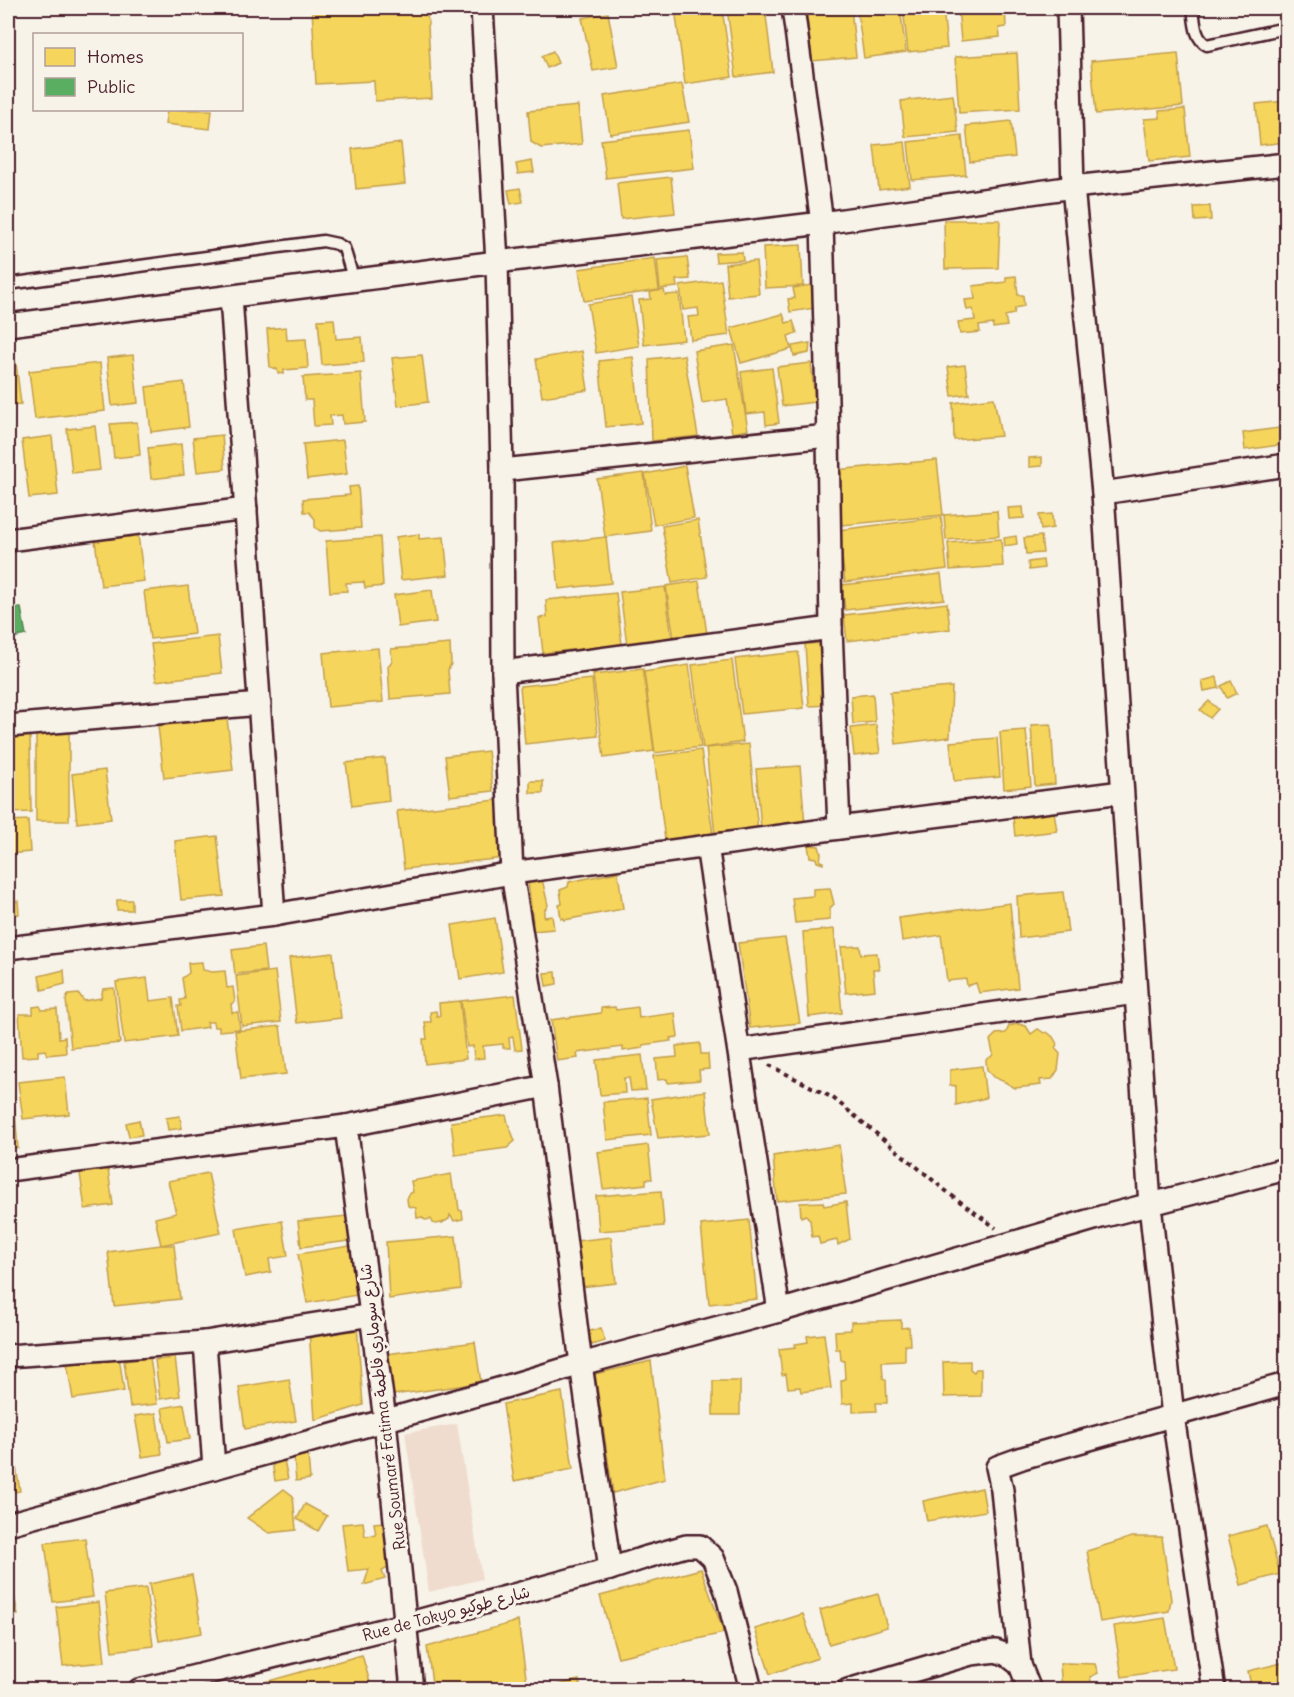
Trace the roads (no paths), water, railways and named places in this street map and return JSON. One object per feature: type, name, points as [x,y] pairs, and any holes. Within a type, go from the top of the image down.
[{"type":"street","points":[[484,8],[497,262],[502,470],[503,672],[512,873],[546,1086],[581,1364],[610,1569]]},
{"type":"street","points":[[793,8],[822,223],[831,628],[839,828]]},
{"type":"street","points":[[1068,8],[1073,187],[1103,494],[1150,1205],[1173,1416],[1214,1689]]},
{"type":"street","points":[[8,326],[497,262],[822,223],[1073,187],[1287,164]]},
{"type":"street","points":[[231,297],[274,915]]},
{"type":"street","points":[[502,470],[828,436]]},
{"type":"street","points":[[1103,494],[1287,465]]},
{"type":"street","points":[[8,540],[246,509]]},
{"type":"street","points":[[503,672],[831,628]]},
{"type":"street","points":[[8,726],[260,704]]},
{"type":"street","points":[[8,948],[274,915],[512,873],[1122,792]]},
{"type":"street","points":[[707,846],[779,1311]]},
{"type":"street","points":[[739,1050],[1135,993]]},
{"type":"street","points":[[8,1170],[346,1126],[546,1086]]},
{"type":"street","name":"Rue Soumaré Fatima شارع سوماري فاطمة","points":[[346,1126],[385,1420],[412,1689]]},
{"type":"street","points":[[8,1524],[779,1311],[1015,1241],[1287,1169]]},
{"type":"street","points":[[8,1356],[205,1342],[372,1315]]},
{"type":"street","points":[[205,1342],[214,1468]]},
{"type":"street","points":[[1026,1678],[997,1467],[1287,1384]]},
{"type":"street","name":"Rue de Tokyo شارع طوكيو","points":[[139,1689],[406,1624],[686,1546],[700,1546],[713,1558],[726,1591],[751,1689]]},
{"type":"street","points":[[848,1689],[970,1654],[996,1651],[1007,1655],[1026,1678]]},
{"type":"lane","points":[[1193,8],[1196,30],[1201,42],[1207,45],[1287,28]]},
{"type":"lane","points":[[8,284],[323,241],[344,248],[354,281]]}]
